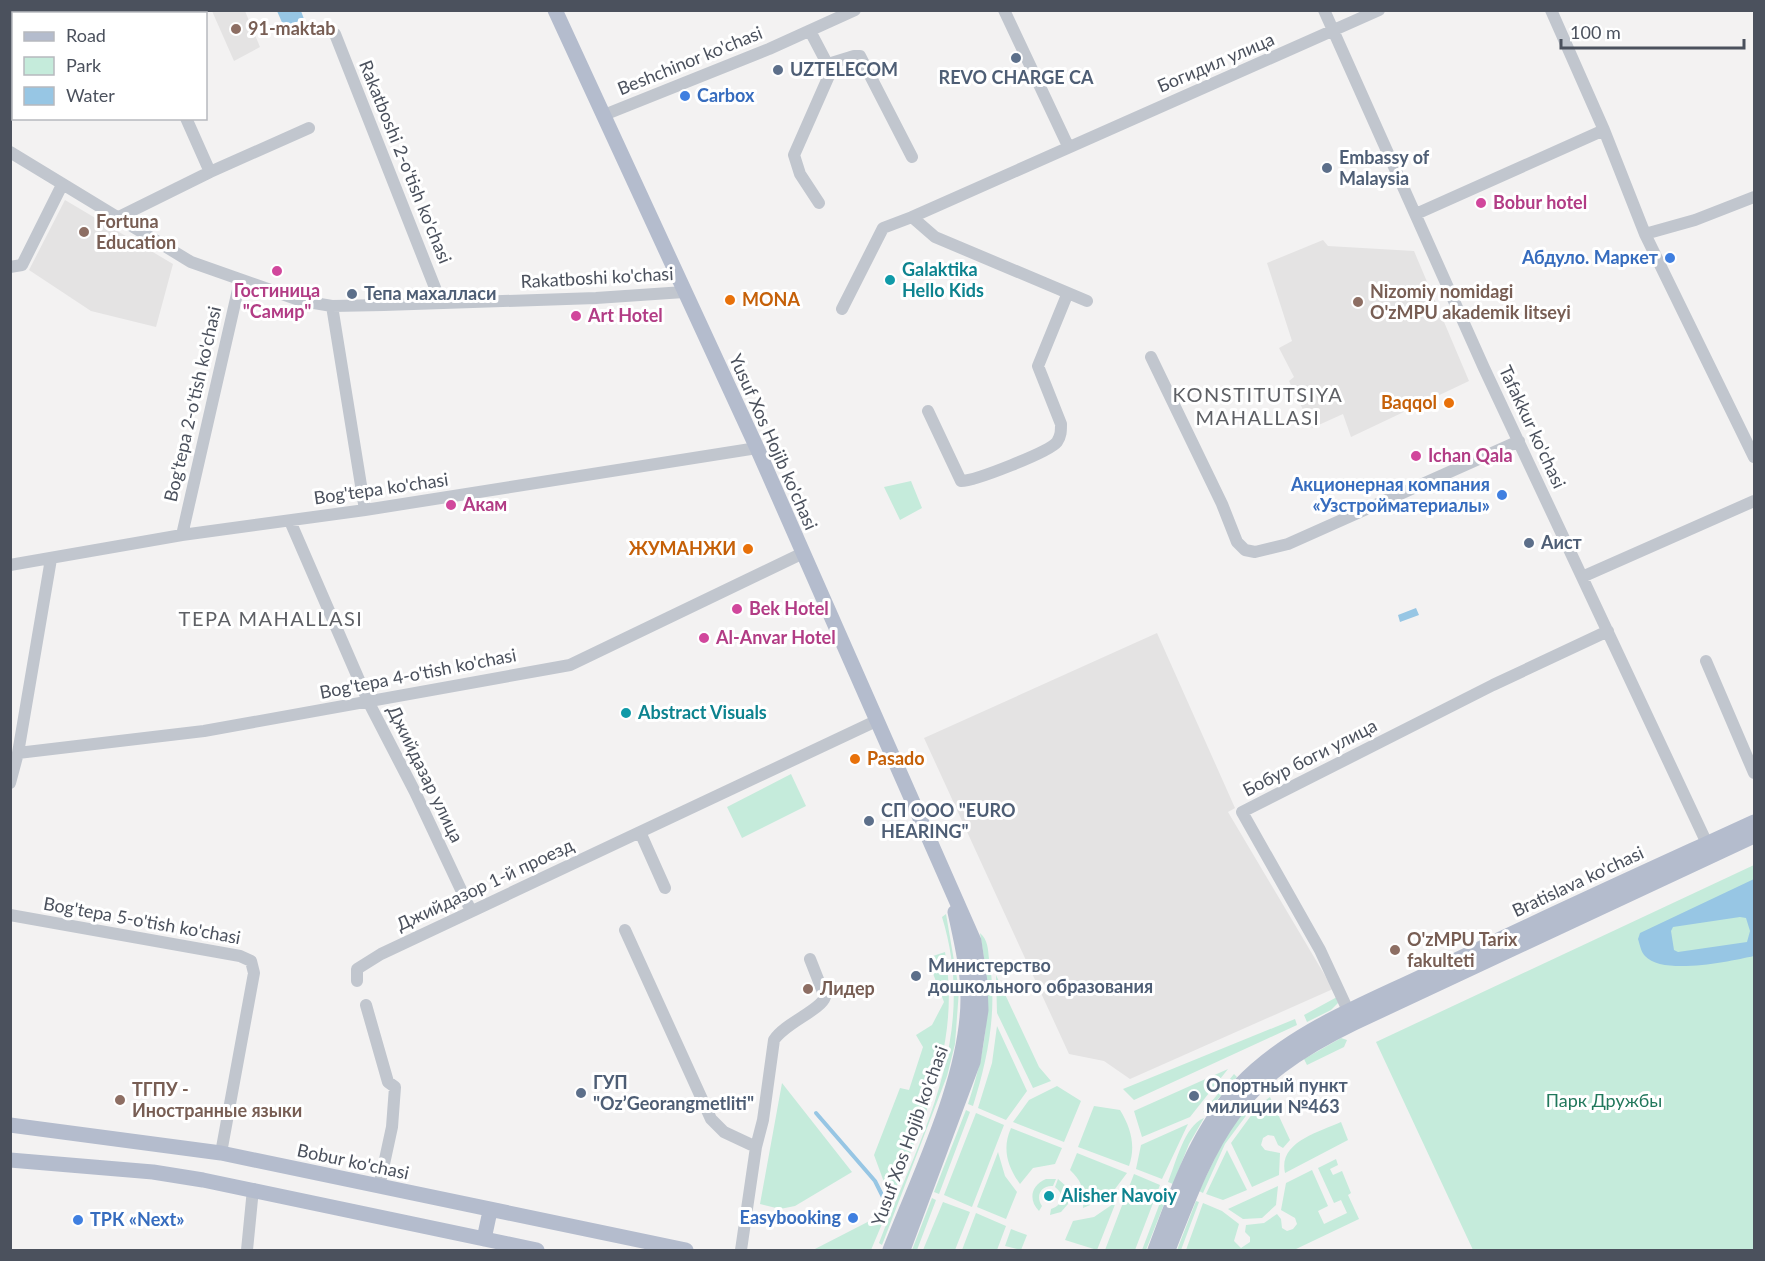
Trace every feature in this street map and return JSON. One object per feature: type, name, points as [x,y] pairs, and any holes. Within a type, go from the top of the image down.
[{"type":"main road","name":"Yusuf Xos Hojib ko'chasi","points":[[555,10],[757,448],[801,554],[969,927],[976,955],[981,1003],[978,1037],[959,1104],[903,1251]]},
{"type":"main road","name":"Bratislava ko'chasi","points":[[1155,1251],[1197,1146],[1221,1108],[1247,1078],[1274,1055],[1305,1034],[1352,1017],[1710,850],[1755,822]]},
{"type":"main road","name":"Bratislava ko'chasi","points":[[1710,850],[1755,836]]},
{"type":"main road","name":"Yusuf Xos Hojib ko'chasi","points":[[890,1251],[951,1090],[965,1036],[966,970],[951,891]]},
{"type":"main road","name":"Bratislava ko'chasi","points":[[1168,1251],[1204,1160],[1221,1128],[1241,1102],[1291,1057],[1352,1017]]},
{"type":"main road","name":"Bobur ko'chasi","points":[[10,1125],[221,1153],[686,1251]]},
{"type":"main road","points":[[10,1160],[153,1172],[253,1189],[537,1251]]},
{"type":"main road","points":[[484,1239],[490,1211]]},
{"type":"street","name":"Beshchinor ko'chasi","points":[[604,115],[810,31],[855,10]]},
{"type":"street","points":[[1004,10],[1068,146]]},
{"type":"street","name":"Tafakkur ko'chasi","points":[[1324,10],[1519,441],[1710,850]]},
{"type":"street","name":"Богидил улица","points":[[842,309],[883,228],[1379,10]]},
{"type":"street","points":[[1551,10],[1604,130],[1645,234],[1755,457]]},
{"type":"street","points":[[810,31],[831,71],[794,155],[800,174],[819,203]]},
{"type":"street","name":"Rakatboshi 2-o'tish ko'chasi","points":[[335,34],[441,303]]},
{"type":"street","points":[[828,64],[860,56],[912,157]]},
{"type":"street","points":[[187,120],[210,172]]},
{"type":"street","points":[[117,218],[210,172],[309,128]]},
{"type":"street","points":[[1416,214],[1604,130]]},
{"type":"street","name":"Rakatboshi ko'chasi","points":[[10,152],[191,262],[294,299],[332,306],[596,298],[684,292]]},
{"type":"street","points":[[10,267],[22,265],[62,185]]},
{"type":"street","points":[[1645,234],[1695,220],[1755,197]]},
{"type":"street","points":[[912,217],[935,237],[1067,295],[1087,301]]},
{"type":"street","name":"Bog'tepa 2-o'tish ko'chasi","points":[[182,535],[240,281]]},
{"type":"street","points":[[928,411],[961,481],[975,479],[1008,467],[1055,444],[1061,433],[1061,424],[1038,366],[1067,295]]},
{"type":"street","points":[[332,306],[365,510]]},
{"type":"street","points":[[1151,357],[1222,504],[1237,542],[1245,550],[1255,552],[1288,544],[1519,441]]},
{"type":"street","name":"Bog'tepa ko'chasi","points":[[10,565],[182,535],[365,510],[757,448]]},
{"type":"street","points":[[1582,577],[1755,501]]},
{"type":"street","name":"Джийдазар улица","points":[[290,521],[369,703],[415,792],[471,911]]},
{"type":"street","name":"Bog'tepa 4-o'tish ko'chasi","points":[[18,753],[204,731],[570,665],[801,554]]},
{"type":"street","points":[[10,783],[18,753],[51,559]]},
{"type":"street","name":"Бобур боги улица","points":[[1352,1017],[1320,950],[1242,812],[1482,691],[1608,631]]},
{"type":"street","points":[[1706,661],[1755,772]]},
{"type":"street","name":"Джийдазор 1-й проезд","points":[[357,981],[357,969],[381,954],[876,721]]},
{"type":"street","points":[[640,832],[665,888]]},
{"type":"street","name":"Bog'tepa 5-o'tish ko'chasi","points":[[10,915],[240,956],[250,961],[254,973],[221,1153]]},
{"type":"street","points":[[625,930],[711,1119],[724,1132],[756,1147]]},
{"type":"street","points":[[741,1251],[774,1040],[780,1030],[824,1002],[825,997],[810,959]]},
{"type":"street","points":[[366,1005],[388,1082],[395,1087],[392,1127],[379,1187]]},
{"type":"street","points":[[248,1251],[253,1189]]},
{"type":"shaded area","name":"91-maktab","points":[[212,11],[245,11],[260,47],[234,61]]},
{"type":"shaded area","name":"Fortuna Education","points":[[65,200],[173,264],[156,327],[91,311],[29,270]]},
{"type":"shaded area","name":"Nizomiy nomidagi O'zMPU akademik litseyi","points":[[1323,240],[1328,246],[1414,251],[1469,381],[1351,437],[1343,414],[1312,428],[1289,381],[1294,377],[1279,348],[1292,341],[1267,263]]},
{"type":"shaded area","points":[[1157,633],[1235,808],[1228,812],[1333,989],[1130,1079],[1104,1061],[1069,1054],[924,738]]},
{"type":"green space","points":[[911,481],[922,508],[900,520],[884,487]]},
{"type":"green space","points":[[791,774],[806,806],[742,838],[727,807]]},
{"type":"green space","name":"Парк Дружбы","points":[[1754,865],[1754,1250],[1473,1250],[1376,1042]]},
{"type":"green space","points":[[946,914],[959,990],[955,1044],[947,1076],[882,1245],[879,1243],[927,1124],[940,1084],[949,1044],[954,1003],[952,961],[942,917]]},
{"type":"green space","points":[[980,933],[988,948],[992,978],[992,1015],[987,1052],[973,1106],[968,1104],[984,1039],[987,1000]]},
{"type":"green space","points":[[945,952],[949,986],[944,1049],[927,1110],[891,1201],[874,1155],[900,1088],[909,1090],[923,1047],[916,1035],[932,1025],[944,1002],[927,958]]},
{"type":"green space","points":[[996,975],[1039,1067],[1051,1081],[1033,1088],[997,1013]]},
{"type":"green space","points":[[1337,997],[1339,1002],[1331,1010],[1307,1022],[1304,1015]]},
{"type":"green space","points":[[1295,1019],[1297,1025],[1134,1100],[1123,1089]]},
{"type":"green space","points":[[997,1026],[1027,1091],[1006,1120],[978,1108],[992,1063]]},
{"type":"green space","points":[[1341,1038],[1347,1040],[1344,1047],[1307,1065],[1304,1059]]},
{"type":"green space","points":[[1228,1069],[1190,1117],[1142,1137],[1134,1111]]},
{"type":"green space","points":[[1234,1074],[1237,1077],[1211,1107],[1203,1112]]},
{"type":"green space","points":[[782,1083],[852,1172],[795,1206],[780,1209],[760,1204]]},
{"type":"green space","points":[[1057,1086],[1081,1101],[1064,1142],[1013,1122],[1029,1100]]},
{"type":"green space","points":[[1270,1097],[1290,1140],[1283,1148],[1278,1145],[1274,1136],[1268,1135],[1263,1138],[1261,1145],[1265,1150],[1280,1153],[1279,1175],[1252,1187],[1231,1143],[1258,1106]]},
{"type":"green space","points":[[1253,1101],[1254,1105],[1225,1144],[1203,1193],[1199,1191],[1227,1133]]},
{"type":"green space","points":[[1094,1106],[1120,1110],[1131,1137],[1132,1151],[1129,1166],[1078,1147]]},
{"type":"green space","points":[[966,1110],[970,1112],[939,1194],[934,1192]]},
{"type":"green space","points":[[976,1113],[1004,1125],[972,1207],[944,1195]]},
{"type":"green space","points":[[1204,1118],[1189,1144],[1173,1184],[1168,1182],[1186,1137],[1197,1122]]},
{"type":"green space","points":[[1341,1122],[1348,1140],[1285,1173],[1284,1162],[1294,1146],[1312,1134]]},
{"type":"green space","points":[[1188,1124],[1162,1179],[1136,1169],[1141,1145]]},
{"type":"green space","points":[[1011,1128],[1062,1148],[1055,1164],[1033,1168],[1020,1184],[1007,1157],[1008,1135]]},
{"type":"green space","points":[[1227,1150],[1247,1190],[1223,1200],[1206,1194]]},
{"type":"green space","points":[[998,1152],[1005,1176],[1017,1192],[1006,1219],[977,1207]]},
{"type":"green space","points":[[1077,1153],[1127,1173],[1109,1197],[1083,1208],[1082,1187],[1070,1170]]},
{"type":"green space","points":[[1336,1159],[1338,1165],[1330,1169],[1333,1175],[1342,1171],[1351,1193],[1348,1195],[1359,1219],[1294,1250],[1186,1250],[1203,1203],[1222,1211],[1239,1224],[1234,1241],[1241,1248],[1250,1242],[1250,1237],[1245,1232],[1246,1225],[1264,1223],[1277,1214],[1281,1219],[1282,1228],[1287,1231],[1293,1229],[1297,1224],[1295,1218],[1281,1210],[1286,1183],[1312,1170],[1328,1206],[1318,1211],[1324,1224],[1347,1213],[1341,1200],[1334,1203],[1318,1168]]},
{"type":"green space","points":[[1134,1174],[1160,1185],[1135,1250],[1105,1250]]},
{"type":"green space","points":[[1046,1179],[1056,1179],[1053,1186],[1045,1187],[1040,1192],[1039,1199],[1042,1206],[1039,1211],[1033,1202],[1033,1193],[1037,1185]]},
{"type":"green space","points":[[1058,1179],[1067,1187],[1068,1204],[1061,1212],[1050,1215],[1051,1209],[1058,1205],[1061,1199],[1055,1187]]},
{"type":"green space","points":[[1278,1186],[1276,1205],[1262,1218],[1243,1219],[1228,1209]]},
{"type":"green space","points":[[1166,1187],[1170,1189],[1146,1250],[1142,1250]]},
{"type":"green space","points":[[932,1198],[936,1200],[917,1250],[912,1250]]},
{"type":"green space","points":[[1196,1201],[1199,1202],[1181,1250],[1177,1250]]},
{"type":"green space","points":[[943,1202],[970,1212],[955,1250],[923,1250]]},
{"type":"green space","points":[[1116,1202],[1097,1250],[1065,1240],[1073,1221],[1094,1217]]},
{"type":"green space","points":[[887,1212],[871,1250],[813,1250]]},
{"type":"green space","points":[[976,1213],[1006,1226],[997,1250],[962,1250]]},
{"type":"green space","points":[[1011,1229],[1027,1235],[1021,1250],[1005,1246]]},
{"type":"water","points":[[277,11],[301,11],[304,19],[284,27]]},
{"type":"water","points":[[1416,608],[1419,615],[1400,622],[1398,615]]},
{"type":"water","points":[[1754,879],[1754,956],[1698,965],[1666,965],[1654,962],[1645,956],[1638,939],[1640,933]],"holes":[[[1746,918],[1750,931],[1747,942],[1678,952],[1674,950],[1671,931],[1673,927]]]},
{"type":"waterway","points":[[816,1113],[875,1181],[886,1203]]},
{"type":"place","name":"91-maktab","points":[[236,29]]},
{"type":"place","name":"REVO CHARGE CA","points":[[1016,58]]},
{"type":"place","name":"UZTELECOM","points":[[778,70]]},
{"type":"place","name":"Carbox","points":[[685,96]]},
{"type":"place","name":"Embassy of Malaysia","points":[[1327,168]]},
{"type":"place","name":"Bobur hotel","points":[[1481,203]]},
{"type":"place","name":"Fortuna Education","points":[[84,232]]},
{"type":"place","name":"Абдуло. Маркет","points":[[1670,258]]},
{"type":"place","name":"Гостиница \"Самир\"","points":[[277,271]]},
{"type":"place","name":"Galaktika Hello Kids","points":[[890,280]]},
{"type":"place","name":"Тепа махалласи","points":[[352,294]]},
{"type":"place","name":"MONA","points":[[730,300]]},
{"type":"place","name":"Nizomiy nomidagi O'zMPU akademik litseyi","points":[[1358,302]]},
{"type":"place","name":"Art Hotel","points":[[576,316]]},
{"type":"place","name":"Baqqol","points":[[1449,403]]},
{"type":"place","name":"Ichan Qala","points":[[1416,456]]},
{"type":"place","name":"Акционерная компания «Узстройматериалы»","points":[[1502,495]]},
{"type":"place","name":"Акам","points":[[451,505]]},
{"type":"place","name":"Аист","points":[[1529,543]]},
{"type":"place","name":"ЖУМАНЖИ","points":[[748,549]]},
{"type":"place","name":"Bek Hotel","points":[[737,609]]},
{"type":"place","name":"Al-Anvar Hotel","points":[[704,638]]},
{"type":"place","name":"Abstract Visuals","points":[[626,713]]},
{"type":"place","name":"Pasado","points":[[855,759]]},
{"type":"place","name":"СП ООО \"EURO HEARING\"","points":[[869,821]]},
{"type":"place","name":"O'zMPU Tarix fakulteti","points":[[1395,950]]},
{"type":"place","name":"Министерство дошкольного образования","points":[[916,976]]},
{"type":"place","name":"Лидер","points":[[808,989]]},
{"type":"place","name":"ГУП \"Oz’Georangmetliti\"","points":[[581,1093]]},
{"type":"place","name":"Опортный пункт милиции №463","points":[[1194,1096]]},
{"type":"place","name":"ТГПУ - Иностранные языки","points":[[120,1100]]},
{"type":"place","name":"Alisher Navoiy","points":[[1049,1196]]},
{"type":"place","name":"Easybooking","points":[[853,1218]]},
{"type":"place","name":"ТРК «Next»","points":[[78,1220]]},
{"type":"district","name":"KONSTITUTSIYA MAHALLASI","points":[[1258,406]]},
{"type":"district","name":"TEPA MAHALLASI","points":[[271,619]]}]
